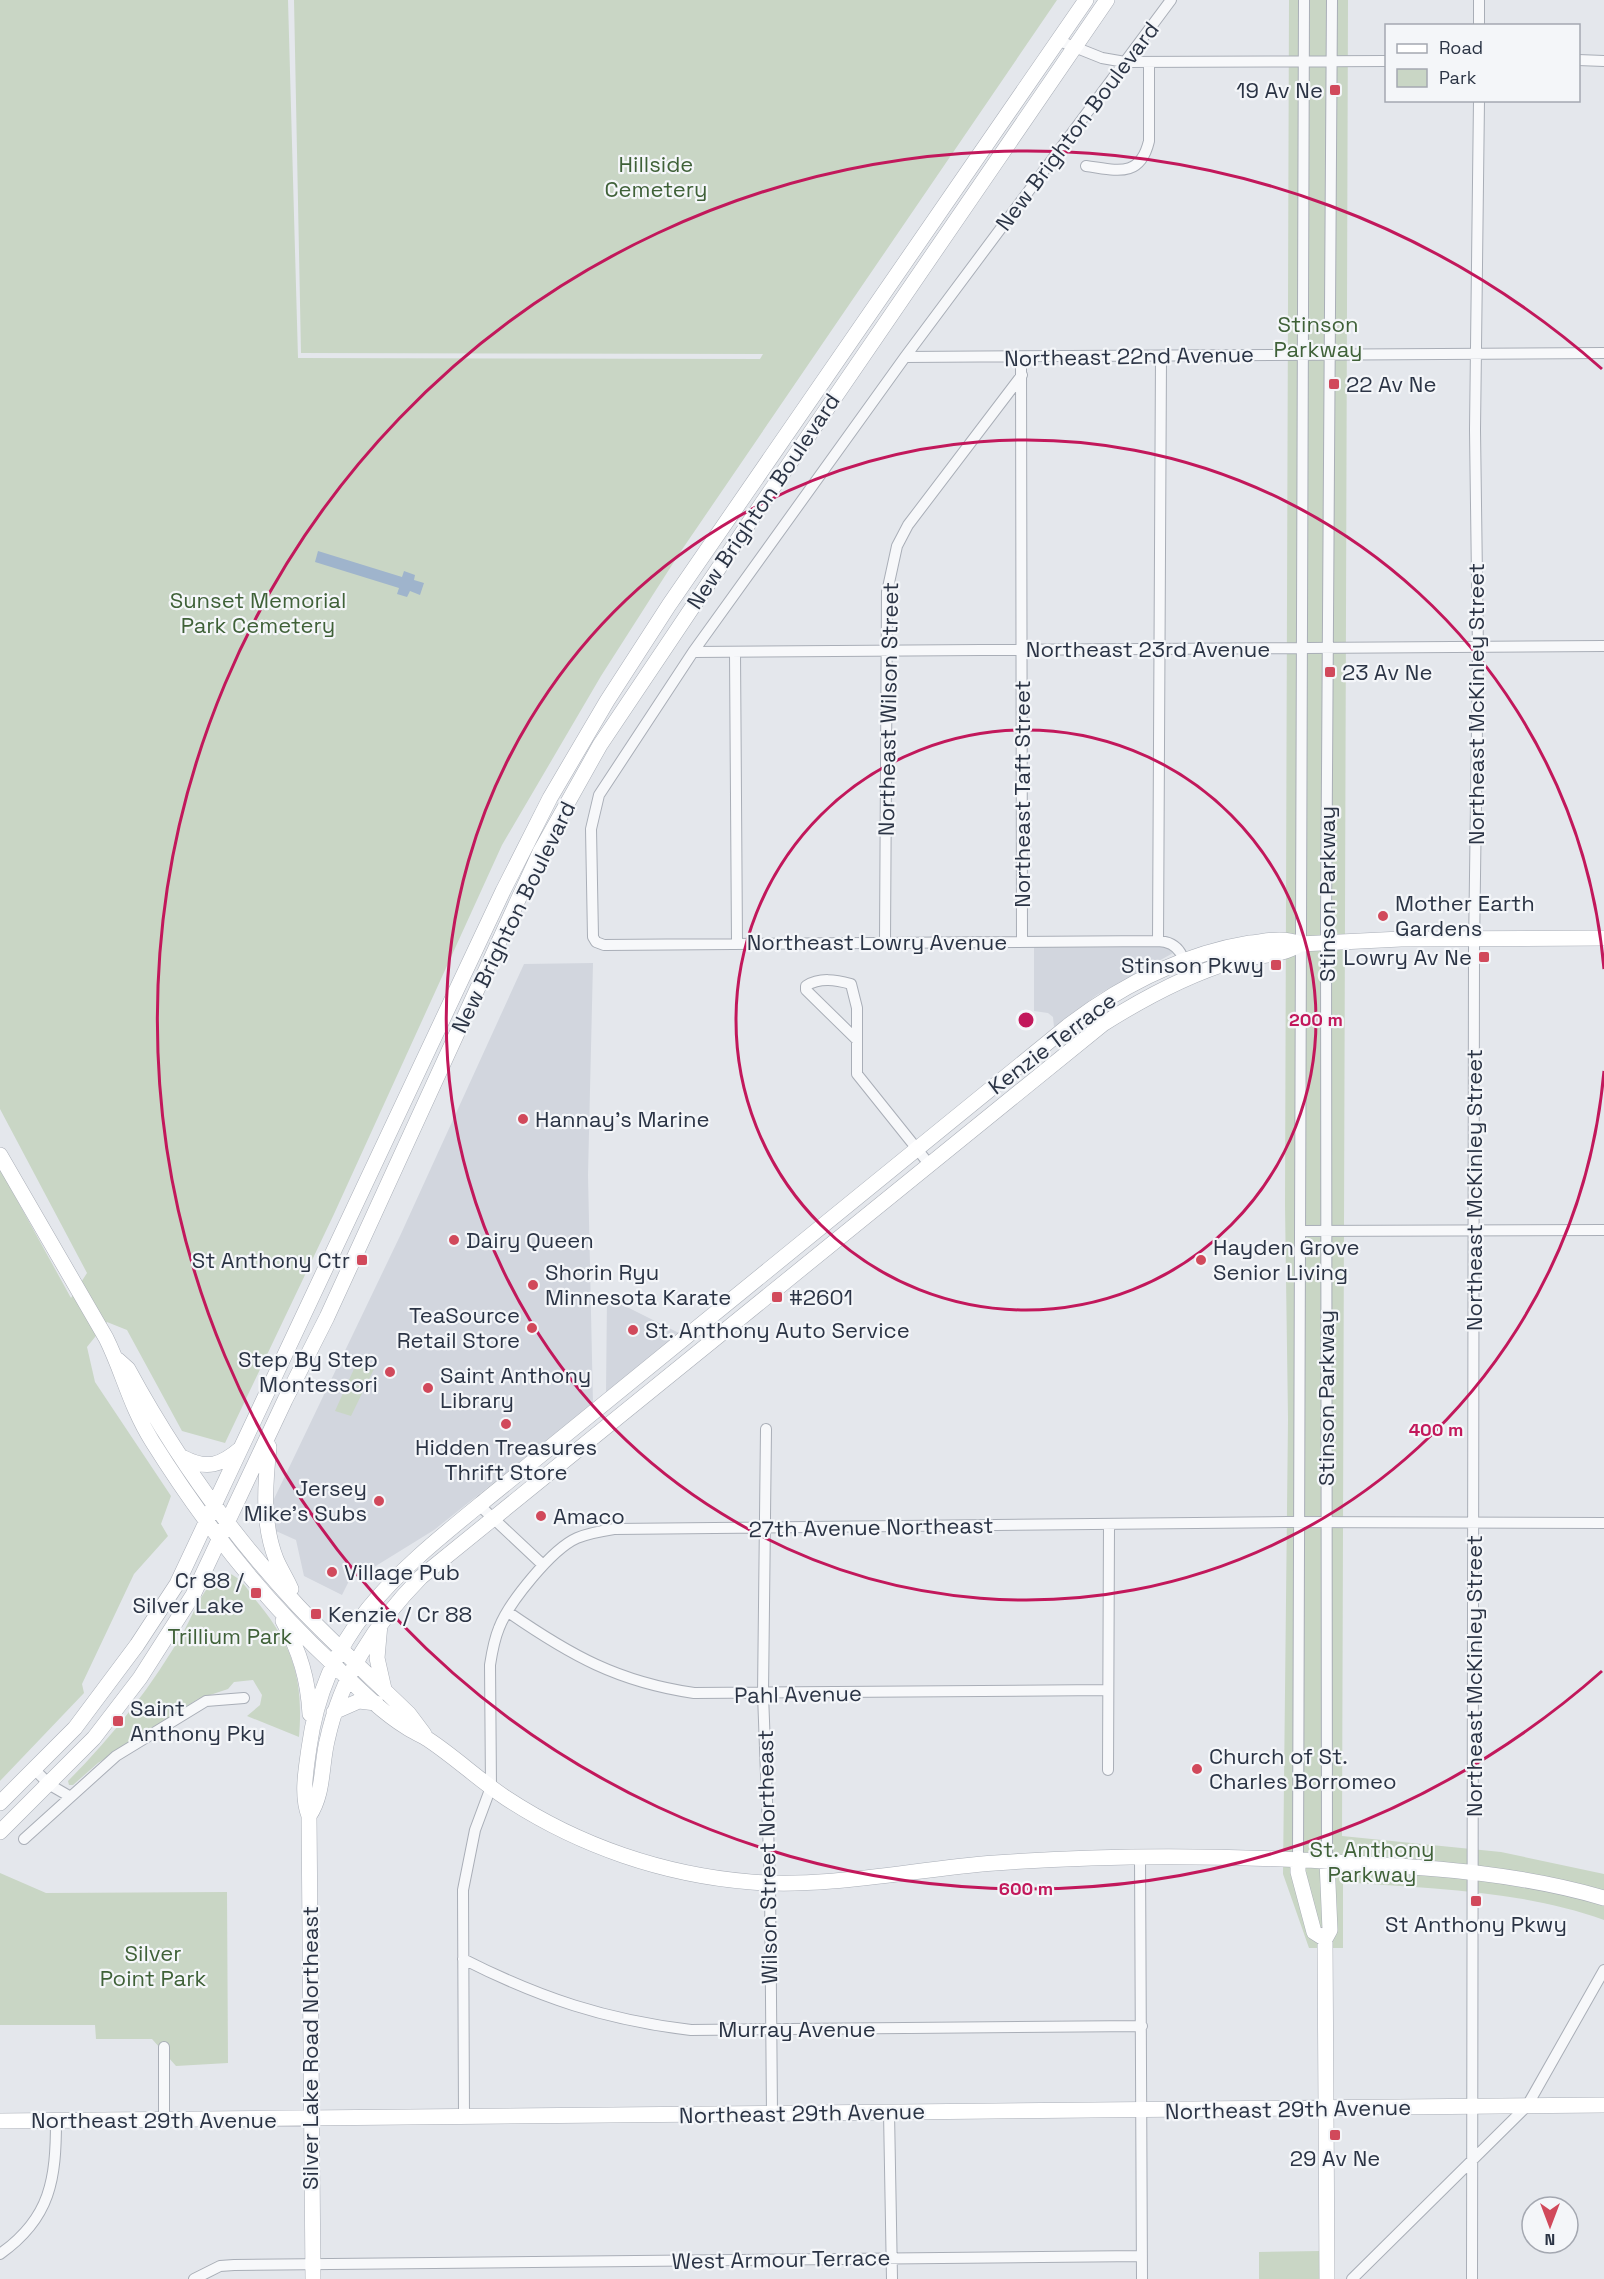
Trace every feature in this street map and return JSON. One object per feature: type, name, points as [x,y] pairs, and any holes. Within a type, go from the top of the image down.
[{"type":"main road","name":"New Brighton Boulevard","points":[[0,1803],[75,1728],[137,1645],[177,1584],[503,891],[550,798],[607,701],[669,605],[1086,0]]},
{"type":"main road","name":"New Brighton Boulevard","points":[[0,1832],[50,1785],[94,1738],[140,1678],[193,1594],[229,1524],[285,1400],[327,1317],[540,852],[600,745],[687,612],[1107,0]]},
{"type":"main road","name":"Kenzie Terrace","points":[[338,1656],[365,1610],[409,1562],[916,1149],[1093,1008],[1154,973],[1185,960],[1227,947],[1261,942],[1287,939],[1299,944]]},
{"type":"main road","points":[[1299,944],[1475,939],[1604,939]]},
{"type":"main road","name":"Kenzie Terrace","points":[[351,1670],[380,1622],[421,1577],[1103,1023],[1130,1006],[1187,978],[1234,960],[1287,952],[1299,944]]},
{"type":"main road","points":[[0,1155],[116,1357],[128,1369],[181,1457],[229,1524],[338,1656],[381,1697],[404,1726],[428,1739],[491,1787],[532,1814],[612,1852],[687,1873],[770,1882],[830,1881],[996,1863],[1140,1856],[1298,1858],[1474,1873],[1552,1884],[1604,1898]]},
{"type":"main road","points":[[116,1357],[118,1372],[135,1411],[207,1521],[270,1598],[296,1642],[306,1673],[311,1732]]},
{"type":"main road","points":[[271,1434],[265,1496],[268,1529],[277,1561],[298,1605]]},
{"type":"main road","points":[[181,1457],[200,1465],[212,1466],[228,1459],[242,1447]]},
{"type":"main road","points":[[270,1598],[338,1656]]},
{"type":"main road","points":[[380,1622],[377,1658],[381,1697]]},
{"type":"main road","name":"Silver Lake Road Northeast","points":[[312,2272],[309,1816],[304,1804],[311,1732],[318,1701],[338,1656]]},
{"type":"main road","name":"Silver Lake Road Northeast","points":[[309,1816],[317,1804],[326,1743],[334,1712],[351,1670]]},
{"type":"main road","points":[[334,1712],[359,1701],[381,1697]]},
{"type":"main road","points":[[1298,1858],[1298,1872],[1314,1932],[1325,1939]]},
{"type":"main road","points":[[1327,1861],[1330,1930],[1325,1939],[1327,2279]]},
{"type":"main road","name":"Northeast 29th Avenue","points":[[0,2121],[310,2120],[1604,2105]]},
{"type":"street","name":"New Brighton Boulevard","points":[[596,942],[593,926],[593,812],[598,795],[693,652],[905,357],[1171,0]]},
{"type":"street","name":"Stinson Parkway","points":[[1298,1858],[1299,944],[1304,0]]},
{"type":"street","name":"Stinson Parkway","points":[[1327,1861],[1326,942],[1332,0]]},
{"type":"street","points":[[1479,0],[1479,24]]},
{"type":"street","points":[[1057,40],[1102,58],[1125,63],[1385,61]]},
{"type":"street","points":[[1580,60],[1604,61]]},
{"type":"street","points":[[1086,166],[1122,171],[1133,168],[1147,152],[1149,62]]},
{"type":"street","name":"Northeast McKinley Street","points":[[1472,2279],[1475,939],[1478,646],[1475,430],[1479,102]]},
{"type":"street","name":"Northeast 22nd Avenue","points":[[905,357],[1604,353]]},
{"type":"street","points":[[1161,357],[1160,649],[1164,941],[1177,947],[1185,960],[1187,978]]},
{"type":"street","name":"Northeast Taft Street","points":[[1021,358],[1022,942]]},
{"type":"street","name":"Northeast Wilson Street","points":[[885,942],[887,592],[897,546],[908,525],[1022,375]]},
{"type":"street","name":"Northeast 23rd Avenue","points":[[693,652],[1604,646]]},
{"type":"street","points":[[735,653],[737,943]]},
{"type":"street","name":"Northeast Lowry Avenue","points":[[596,942],[604,945],[1164,941]]},
{"type":"street","points":[[857,1040],[806,990],[806,986],[812,982],[836,980],[851,984],[857,1008],[858,1074],[862,1083],[929,1164]]},
{"type":"street","points":[[1300,1231],[1604,1230]]},
{"type":"street","name":"Wilson Street Northeast","points":[[766,1429],[763,1694],[770,1882],[772,2114]]},
{"type":"street","points":[[479,1505],[543,1565]]},
{"type":"street","name":"27th Avenue Northeast","points":[[491,1787],[490,1665],[499,1627],[543,1565],[560,1548],[576,1538],[594,1532],[614,1529],[1298,1522],[1604,1523]]},
{"type":"street","points":[[1108,1770],[1109,1524]]},
{"type":"street","name":"Pahl Avenue","points":[[508,1612],[572,1655],[631,1680],[694,1693],[1108,1690]]},
{"type":"street","points":[[24,1839],[116,1756],[194,1706],[206,1701],[244,1698]]},
{"type":"street","points":[[35,1770],[50,1785],[69,1796]]},
{"type":"street","points":[[464,2117],[464,1881],[475,1830],[491,1787]]},
{"type":"street","points":[[1140,1856],[1142,2279]]},
{"type":"street","name":"Murray Avenue","points":[[463,1959],[548,1997],[637,2023],[691,2030],[1142,2026]]},
{"type":"street","points":[[1352,2279],[1527,2106],[1604,1970]]},
{"type":"street","points":[[164,2048],[164,2120]]},
{"type":"street","points":[[889,2112],[892,2279]]},
{"type":"street","points":[[0,2254],[29,2230],[50,2193],[55,2173],[56,2120]]},
{"type":"street","name":"West Armour Terrace","points":[[194,2279],[220,2266],[234,2265],[312,2272],[891,2258],[1142,2256]]},
{"type":"shaded area","points":[[1034,947],[1172,947],[1175,952],[1097,995],[1054,1027],[1053,1017],[1048,1013],[1034,1011]]},
{"type":"shaded area","points":[[593,963],[588,1175],[593,1404],[434,1530],[358,1577],[352,1575],[342,1595],[304,1576],[296,1540],[276,1531],[273,1501],[400,1236],[524,964]]},
{"type":"shaded area","points":[[607,1297],[679,1333],[606,1393]]},
{"type":"green space","name":"Sunset Memorial Park Cemetery","points":[[0,0],[288,0],[298,358],[760,359],[763,354],[301,353],[294,0],[1057,0],[679,554],[601,676],[502,845],[334,1214],[225,1443],[182,1431],[127,1330],[107,1322],[87,1347],[95,1382],[171,1496],[161,1524],[168,1536],[134,1574],[82,1684],[84,1693],[0,1781],[0,1169],[71,1298],[87,1273],[0,1109]]},
{"type":"green space","name":"Stinson Parkway","points":[[1289,0],[1348,0],[1342,1836],[1501,1852],[1604,1874],[1604,1920],[1540,1902],[1475,1892],[1343,1882],[1343,1948],[1309,1948],[1283,1874],[1288,1419],[1285,1206]]},
{"type":"green space","points":[[358,1360],[375,1367],[351,1416],[335,1411]]},
{"type":"green space","name":"Trillium Park","points":[[228,1573],[246,1587],[267,1614],[278,1630],[293,1662],[299,1697],[299,1737],[247,1716],[260,1705],[262,1695],[253,1680],[234,1682],[228,1689],[198,1699],[98,1763],[73,1785],[69,1785],[68,1781],[101,1746],[146,1690],[173,1650],[207,1589],[213,1582]]},
{"type":"green space","name":"Silver Point Park","points":[[0,1873],[46,1893],[227,1892],[228,2063],[176,2066],[152,2039],[96,2039],[95,2025],[0,2025]]},
{"type":"green space","points":[[1320,2251],[1320,2279],[1259,2279],[1259,2252]]},
{"type":"water","points":[[318,551],[402,577],[404,571],[415,575],[414,580],[424,583],[420,595],[410,591],[407,597],[397,594],[399,588],[315,562]]},
{"type":"place","name":"19 Av Ne","points":[[1335,90]]},
{"type":"place","name":"22 Av Ne","points":[[1334,384]]},
{"type":"place","name":"23 Av Ne","points":[[1330,672]]},
{"type":"place","name":"Mother Earth Gardens","points":[[1383,916]]},
{"type":"place","name":"Lowry Av Ne","points":[[1484,957]]},
{"type":"place","name":"Stinson Pkwy","points":[[1276,965]]},
{"type":"place","name":"Hannay's Marine","points":[[523,1119]]},
{"type":"place","name":"Dairy Queen","points":[[454,1240]]},
{"type":"place","name":"St Anthony Ctr","points":[[362,1260]]},
{"type":"place","name":"Hayden Grove Senior Living","points":[[1201,1260]]},
{"type":"place","name":"Shorin Ryu Minnesota Karate","points":[[533,1285]]},
{"type":"place","name":"#2601","points":[[777,1297]]},
{"type":"place","name":"TeaSource Retail Store","points":[[532,1328]]},
{"type":"place","name":"St. Anthony Auto Service","points":[[633,1330]]},
{"type":"place","name":"Step By Step Montessori","points":[[390,1372]]},
{"type":"place","name":"Saint Anthony Library","points":[[428,1388]]},
{"type":"place","name":"Hidden Treasures Thrift Store","points":[[506,1424]]},
{"type":"place","name":"Jersey Mike's Subs","points":[[379,1501]]},
{"type":"place","name":"Amaco","points":[[541,1516]]},
{"type":"place","name":"Village Pub","points":[[332,1572]]},
{"type":"place","name":"Cr 88 / Silver Lake","points":[[256,1593]]},
{"type":"place","name":"Kenzie / Cr 88","points":[[316,1614]]},
{"type":"place","name":"Saint Anthony Pky","points":[[118,1721]]},
{"type":"place","name":"Church of St. Charles Borromeo","points":[[1197,1769]]},
{"type":"place","name":"St Anthony Pkwy","points":[[1476,1901]]},
{"type":"place","name":"29 Av Ne","points":[[1335,2135]]},
{"type":"park label","name":"Hillside Cemetery","points":[[656,176]]},
{"type":"park label","name":"St. Anthony Parkway","points":[[1372,1862]]}]
